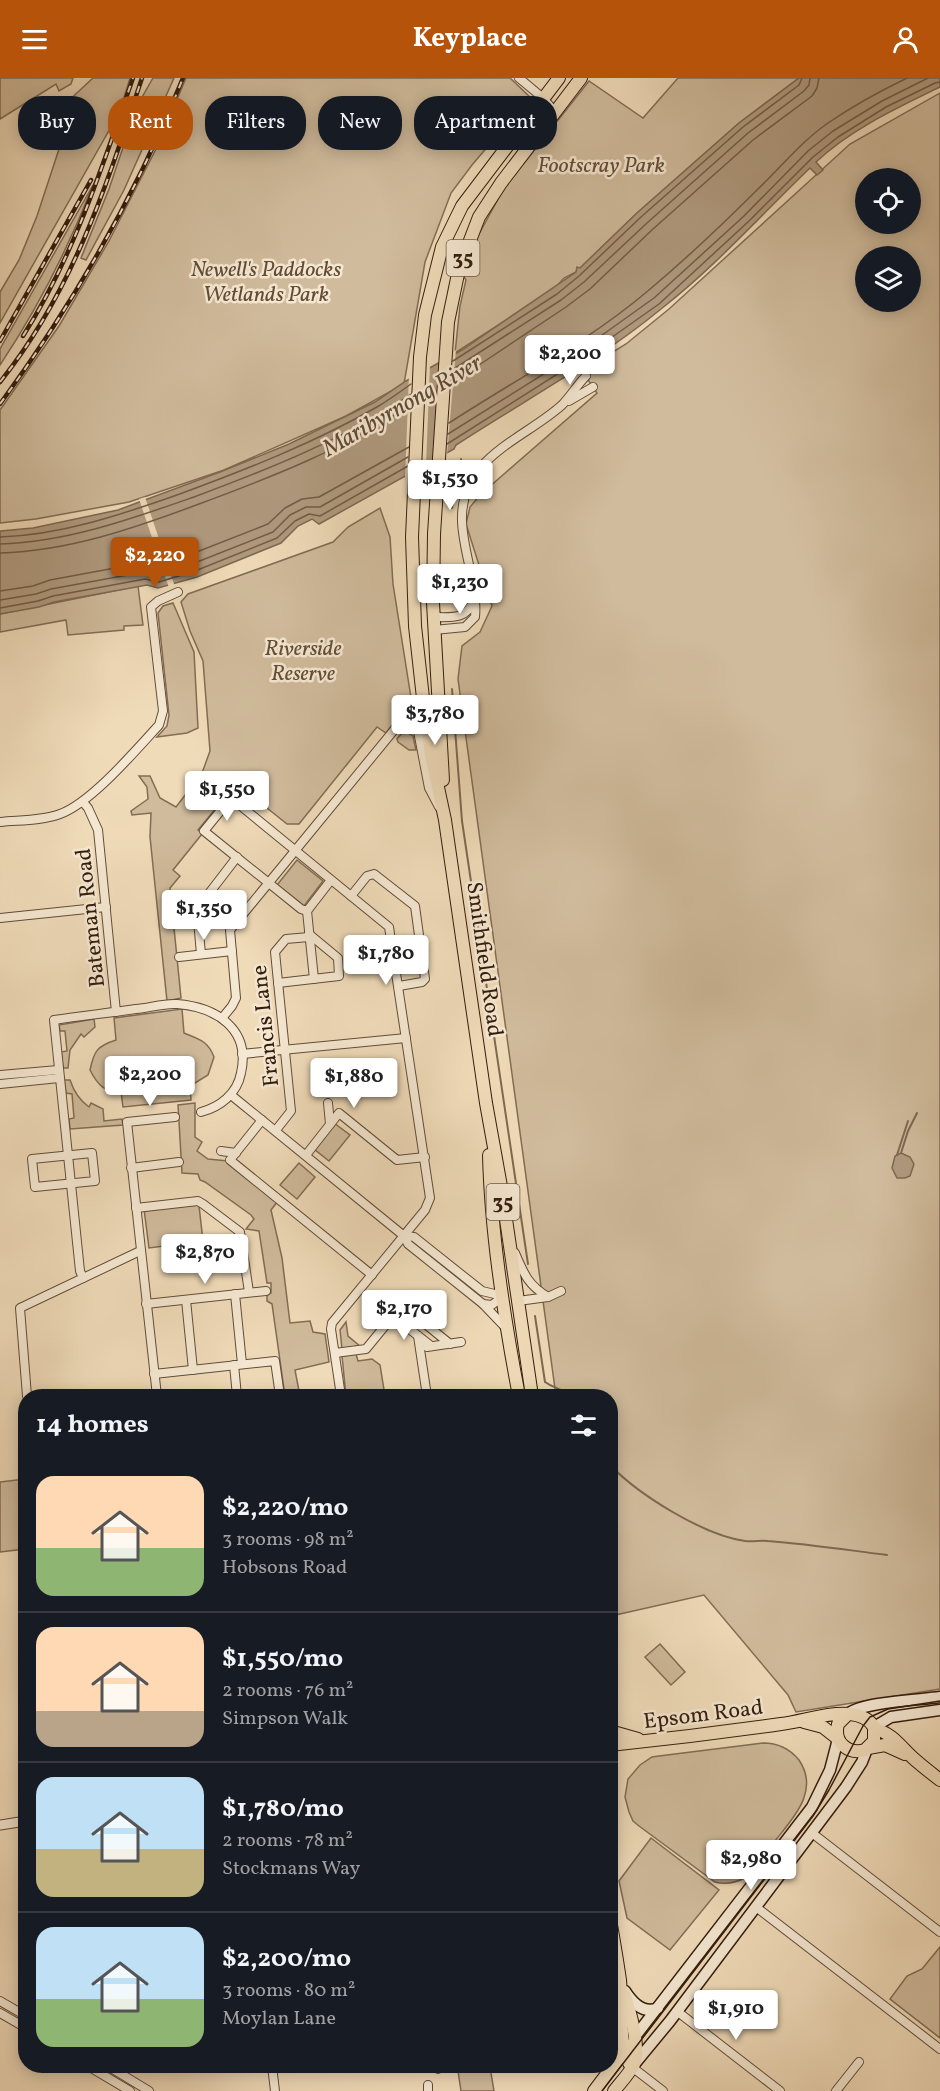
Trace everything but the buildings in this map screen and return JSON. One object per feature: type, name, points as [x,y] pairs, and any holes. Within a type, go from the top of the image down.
[{"type":"main road","name":"35","points":[[548,89],[559,78]]},
{"type":"main road","name":"35","points":[[557,109],[581,78]]},
{"type":"main road","name":"Smithfield Road","points":[[531,1389],[486,1103],[445,818],[431,755],[424,707],[415,626],[412,537],[420,357],[425,315],[433,278],[451,226],[475,188],[548,89]]},
{"type":"main road","name":"Smithfield Road","points":[[445,818],[433,617],[438,473],[447,341],[454,287],[479,217],[526,150]]},
{"type":"main road","points":[[415,626],[433,617]]},
{"type":"main road","points":[[415,626],[434,630]]},
{"type":"main road","points":[[424,707],[438,706]]},
{"type":"main road","name":"Smithfield Road","points":[[486,1103],[490,1189],[503,1296],[518,1389]]},
{"type":"main road","points":[[515,1281],[503,1296],[518,1301]]},
{"type":"main road","name":"Epsom Road","points":[[618,1744],[848,1714],[854,1710],[876,1705],[940,1697]]},
{"type":"main road","points":[[875,1728],[891,1718],[940,1710]]},
{"type":"main road","points":[[618,2059],[817,1799],[832,1765],[838,1724],[848,1714],[863,1718],[875,1728],[886,1733],[940,1780]]},
{"type":"main road","name":"Epsom Road","points":[[800,1721],[819,1725],[837,1738]]},
{"type":"main road","points":[[614,2091],[678,2012],[846,1787],[874,1741],[875,1728]]},
{"type":"main road","points":[[618,1733],[647,1741]]},
{"type":"main road","points":[[837,1738],[851,1751],[859,1752],[881,1745],[912,1757]]},
{"type":"main road","points":[[743,1897],[756,1907]]},
{"type":"main road","points":[[618,1970],[625,2050],[627,2061],[632,2067]]},
{"type":"main road","points":[[620,1984],[630,1999],[640,2007],[651,2010],[658,2008]]},
{"type":"main road","points":[[620,1984],[629,2008],[634,2038],[636,2056],[632,2067]]},
{"type":"main road","points":[[594,2091],[608,2073]]},
{"type":"street","points":[[519,78],[548,89]]},
{"type":"street","points":[[560,407],[586,376]]},
{"type":"street","points":[[434,630],[463,627],[473,621],[475,610],[473,588],[462,519],[471,481],[480,468],[501,447],[593,387]]},
{"type":"street","points":[[433,617],[459,616],[466,613],[472,601],[473,588]]},
{"type":"street","points":[[0,822],[53,816],[80,803],[159,725],[162,718],[151,608],[158,601],[178,592]]},
{"type":"street","points":[[223,1017],[236,998],[230,930],[396,728],[412,712],[424,707]]},
{"type":"street","points":[[396,728],[411,725],[418,731],[429,788],[445,818]]},
{"type":"street","points":[[306,911],[204,831],[231,798],[390,927],[430,1200],[427,1208],[332,1324],[340,1389]]},
{"type":"street","name":"Bateman Road","points":[[80,803],[94,821],[98,831],[116,1012]]},
{"type":"street","points":[[201,954],[197,909],[237,858]]},
{"type":"street","points":[[351,896],[367,876],[375,874],[415,906],[425,979],[422,982],[399,986]]},
{"type":"street","points":[[314,979],[306,911],[331,880]]},
{"type":"street","points":[[0,918],[106,907]]},
{"type":"street","points":[[278,983],[339,976],[338,958],[309,936]]},
{"type":"street","name":"Francis Lane","points":[[276,1130],[291,1111],[275,952],[286,939],[309,936]]},
{"type":"street","points":[[179,957],[232,951]]},
{"type":"street","points":[[83,1278],[80,1271],[70,1184],[54,1020],[176,1004],[209,1011],[223,1017],[239,1041],[242,1054],[241,1076],[231,1095],[213,1109],[201,1112]]},
{"type":"street","points":[[242,1054],[406,1038]]},
{"type":"street","points":[[0,1075],[59,1074]]},
{"type":"street","points":[[0,1084],[59,1074]]},
{"type":"street","points":[[231,1095],[404,1236],[408,1244],[483,1304],[508,1330]]},
{"type":"street","points":[[328,1103],[330,1124]]},
{"type":"street","points":[[306,1155],[339,1113],[397,1160],[425,1157]]},
{"type":"street","points":[[156,1389],[126,1122],[175,1117]]},
{"type":"street","points":[[262,1120],[230,1160],[372,1275]]},
{"type":"street","points":[[221,1150],[236,1153]]},
{"type":"street","points":[[92,1153],[94,1181],[70,1184],[34,1187],[32,1159],[92,1153]]},
{"type":"street","points":[[131,1168],[179,1162]]},
{"type":"street","points":[[136,1208],[198,1201],[203,1204],[240,1232],[249,1292]]},
{"type":"street","points":[[404,1236],[414,1236],[483,1291],[503,1296]]},
{"type":"street","points":[[509,1241],[529,1283],[548,1297]]},
{"type":"street","points":[[26,1389],[19,1309],[140,1251]]},
{"type":"street","points":[[437,1268],[443,1260]]},
{"type":"street","points":[[146,1304],[266,1291]]},
{"type":"street","points":[[518,1301],[548,1297],[561,1291]]},
{"type":"street","points":[[234,1294],[237,1389]]},
{"type":"street","points":[[483,1304],[492,1305],[503,1296]]},
{"type":"street","points":[[186,1300],[193,1370]]},
{"type":"street","points":[[335,1353],[366,1349],[402,1305],[450,1344]]},
{"type":"street","points":[[393,1316],[431,1346]]},
{"type":"street","points":[[418,1336],[426,1389]]},
{"type":"street","points":[[420,1348],[461,1342]]},
{"type":"street","points":[[154,1374],[275,1361],[279,1389]]},
{"type":"street","points":[[0,1825],[18,1822]]},
{"type":"street","points":[[812,1833],[940,1932]]},
{"type":"street","points":[[756,1907],[940,2049]]},
{"type":"street","points":[[0,2001],[18,2011]]},
{"type":"street","points":[[678,2012],[780,2091]]},
{"type":"street","points":[[0,2013],[18,2023]]},
{"type":"street","points":[[837,2091],[859,2062]]},
{"type":"street","points":[[632,2067],[663,2091]]},
{"type":"street","points":[[100,2073],[130,2091]]},
{"type":"street","points":[[120,2073],[149,2091]]},
{"type":"street","points":[[273,2073],[275,2091]]},
{"type":"green space","points":[[0,78],[73,78],[71,84],[59,91],[56,84],[37,96],[18,96],[18,108],[0,119]]},
{"type":"green space","points":[[93,78],[130,78],[125,96],[108,96],[108,132],[0,323],[0,292],[19,260],[37,216],[59,150],[96,150],[96,96],[74,96]]},
{"type":"green space","points":[[153,78],[174,78],[166,96],[143,96]]},
{"type":"green space","name":"Newell's Paddocks Wetlands Park","points":[[186,78],[510,78],[529,96],[414,96],[414,150],[485,150],[451,193],[425,262],[404,384],[346,416],[224,470],[129,502],[36,519],[0,523],[0,410],[59,326],[109,241],[155,150],[193,150],[193,96],[178,96]]},
{"type":"green space","name":"Footscray Park","points":[[678,78],[799,78],[739,123],[637,213],[576,272],[564,278],[554,289],[455,353],[460,306],[466,280],[464,277],[478,236],[503,190],[535,150],[557,150],[557,122],[589,81],[643,118]]},
{"type":"green space","points":[[940,93],[940,1689],[796,1712],[788,1695],[704,1595],[618,1614],[618,1389],[555,1389],[458,679],[462,646],[480,632],[492,606],[466,524],[470,507],[480,495],[597,393],[582,371],[626,344],[669,309],[850,144]]},
{"type":"green space","points":[[122,150],[142,150],[124,190],[86,260],[81,258]]},
{"type":"green space","points":[[93,185],[51,278],[0,365],[0,349]]},
{"type":"green space","name":"Riverside Reserve","points":[[380,508],[390,537],[393,584],[412,704],[404,710],[386,733],[377,727],[299,824],[287,824],[237,784],[235,785],[198,830],[202,834],[173,870],[180,876],[170,888],[181,998],[167,1001],[150,837],[151,813],[132,815],[131,811],[148,799],[147,787],[139,776],[150,776],[160,798],[176,807],[202,773],[210,751],[203,661],[181,602],[188,594],[333,542],[348,527]]},
{"type":"green space","points":[[138,586],[143,625],[124,626],[124,630],[68,635],[66,620],[0,632],[0,614]]},
{"type":"green space","points":[[173,603],[194,652],[198,728],[187,733],[157,737],[167,726],[169,715],[158,613],[163,606]]},
{"type":"green space","points":[[407,732],[413,736],[416,750],[409,750],[398,742],[397,739],[401,734]]},
{"type":"green space","points":[[297,860],[323,881],[304,906],[277,885]]},
{"type":"green space","points":[[182,1009],[184,1033],[206,1044],[214,1057],[208,1075],[190,1086],[191,1100],[123,1107],[121,1092],[110,1091],[102,1087],[90,1070],[97,1050],[116,1040],[114,1018]]},
{"type":"green space","points":[[94,1019],[95,1027],[84,1037],[81,1034],[70,1050],[68,1068],[63,1068],[61,1052],[67,1051],[65,1031],[60,1031],[59,1025]]},
{"type":"green space","points":[[64,1080],[70,1080],[82,1102],[89,1107],[91,1103],[103,1109],[104,1121],[122,1119],[123,1125],[70,1129],[69,1119],[74,1118],[72,1094],[66,1093]]},
{"type":"green space","points":[[195,1103],[195,1137],[202,1142],[197,1151],[208,1159],[228,1161],[278,1201],[271,1210],[282,1258],[290,1323],[310,1321],[313,1332],[325,1334],[329,1362],[295,1370],[299,1389],[284,1389],[272,1304],[267,1301],[267,1295],[271,1293],[271,1283],[267,1283],[259,1231],[246,1229],[254,1219],[200,1180],[198,1174],[182,1173],[178,1105]]},
{"type":"green space","points":[[334,1123],[350,1135],[329,1161],[314,1149]]},
{"type":"green space","points":[[299,1163],[315,1177],[297,1199],[280,1185]]},
{"type":"green space","points":[[195,1203],[199,1206],[203,1241],[149,1248],[144,1209]]},
{"type":"green space","points":[[346,1322],[348,1336],[361,1347],[342,1349],[340,1330]]},
{"type":"green space","points":[[356,1354],[358,1361],[372,1359],[380,1365],[384,1389],[345,1389],[342,1356]]},
{"type":"green space","points":[[18,1480],[18,1550],[0,1552],[0,1482]]},
{"type":"green space","points":[[660,1644],[685,1672],[671,1685],[645,1657]]},
{"type":"green space","points":[[763,1743],[783,1747],[792,1753],[805,1771],[807,1782],[802,1804],[746,1877],[731,1883],[715,1882],[633,1821],[625,1797],[628,1779],[640,1765],[652,1757]]},
{"type":"green space","points":[[651,1838],[719,1890],[670,1950],[627,1918],[619,1881]]},
{"type":"green space","points":[[940,1947],[940,2038],[890,1999],[907,1976],[922,1969]]},
{"type":"green space","points":[[458,2073],[491,2073],[494,2091],[461,2091]]},
{"type":"water","name":"Maribyrnong River","points":[[799,78],[940,78],[940,87],[875,120],[844,139],[816,162],[823,170],[817,175],[810,168],[719,258],[661,309],[612,346],[456,445],[454,449],[319,524],[312,519],[298,526],[281,543],[197,577],[158,588],[147,585],[0,614],[0,531],[33,528],[118,510],[289,444],[375,402],[406,381],[462,350],[576,272],[577,267],[580,268],[637,213],[739,123]]},
{"type":"water","points":[[901,1153],[910,1157],[914,1164],[910,1176],[897,1178],[892,1168],[895,1156]]},
{"type":"pier","points":[[456,350],[447,455],[433,462],[440,358]]},
{"type":"pier","points":[[430,364],[426,466],[405,478],[409,375]]},
{"type":"pier","points":[[145,497],[175,587],[169,588],[139,499]]},
{"type":"waterway","points":[[452,508],[461,477],[461,459]]},
{"type":"waterway","points":[[452,689],[462,821],[528,1264]]},
{"type":"waterway","points":[[901,1153],[917,1113]]},
{"type":"waterway","points":[[897,1155],[908,1121]]},
{"type":"waterway","points":[[535,1316],[545,1382],[559,1389]]},
{"type":"waterway","points":[[618,1473],[654,1501],[691,1522],[728,1537],[745,1541],[783,1542],[887,1555]]},
{"type":"tram line","points":[[618,2070],[813,1816],[870,1717],[888,1709],[940,1701]]},
{"type":"tram line","points":[[602,2091],[616,2073]]},
{"type":"railway","points":[[23,336],[41,306],[72,243],[98,178],[133,78]]},
{"type":"railway","points":[[0,382],[26,347],[68,275],[115,159],[142,78]]},
{"type":"railway","points":[[0,404],[53,327],[102,247],[145,164],[183,78]]},
{"type":"railway","points":[[0,341],[91,180]]}]
